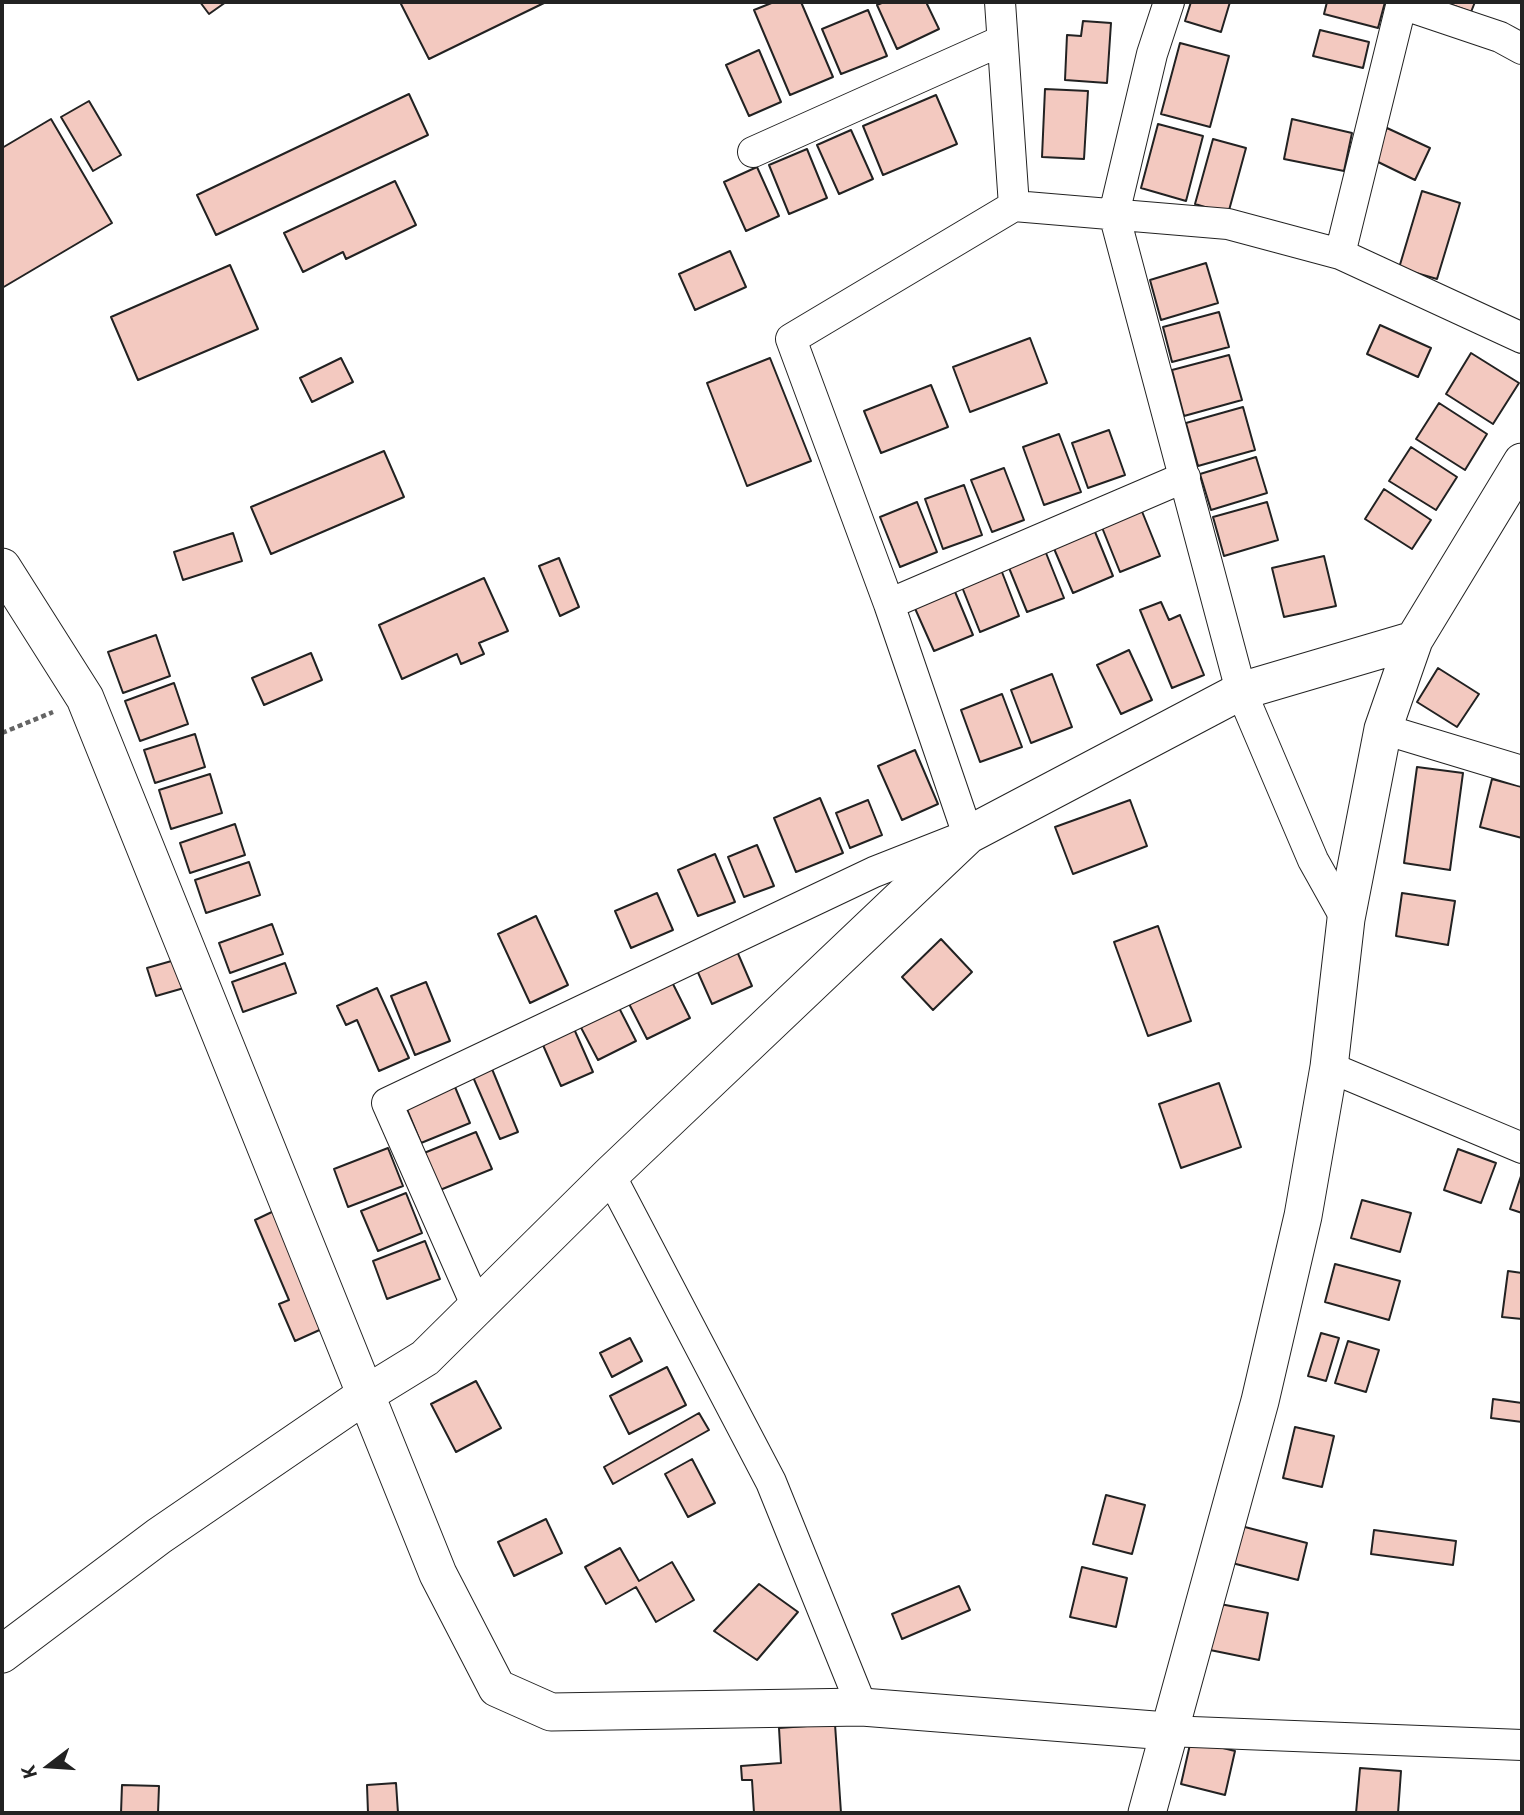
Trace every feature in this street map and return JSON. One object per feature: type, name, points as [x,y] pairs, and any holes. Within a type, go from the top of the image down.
[{"type":"street","points":[[1000,2],[1014,206]]},
{"type":"street","points":[[1170,2],[1152,54],[1115,214],[1241,691],[1313,860],[1346,919]]},
{"type":"street","points":[[1340,254],[1402,3],[1500,37],[1522,50]]},
{"type":"street","points":[[753,152],[1001,41]]},
{"type":"street","points":[[968,835],[889,604],[791,339],[1014,206],[1228,224],[1340,254],[1522,338]]},
{"type":"street","points":[[1146,1813],[1260,1401],[1303,1216],[1329,1067],[1346,919],[1382,729],[1414,640],[1522,462]]},
{"type":"street","points":[[889,604],[1185,477]]},
{"type":"street","points":[[2,567],[85,698],[368,1393],[438,1574],[497,1688],[551,1712],[862,1707],[1167,1731],[1522,1745]]},
{"type":"street","points":[[477,1307],[387,1103],[874,872],[968,835],[1241,691],[1414,640]]},
{"type":"street","points":[[1382,729],[1522,771]]},
{"type":"street","points":[[2,1654],[159,1536],[368,1393],[425,1358],[610,1175],[968,835]]},
{"type":"street","points":[[1329,1067],[1522,1148]]},
{"type":"street","points":[[610,1175],[771,1482],[862,1707]]},
{"type":"path","points":[[2,733],[85,698]]},
{"type":"building","points":[[200,2],[226,2],[209,14]]},
{"type":"building","points":[[400,2],[546,2],[429,59]]},
{"type":"building","points":[[774,2],[801,2],[833,77],[790,95],[754,10]]},
{"type":"building","points":[[884,2],[926,2],[939,29],[897,49],[877,5]]},
{"type":"building","points":[[1191,2],[1230,2],[1221,32],[1185,21]]},
{"type":"building","points":[[1327,2],[1385,2],[1378,28],[1324,14]]},
{"type":"building","points":[[1444,2],[1475,2],[1471,12]]},
{"type":"building","points":[[868,10],[887,56],[841,74],[822,29]]},
{"type":"building","points":[[1083,21],[1111,23],[1107,83],[1065,80],[1067,35],[1081,36]]},
{"type":"building","points":[[1320,30],[1369,42],[1363,68],[1313,56]]},
{"type":"building","points":[[1180,43],[1229,56],[1210,127],[1161,114]]},
{"type":"building","points":[[759,50],[781,102],[749,116],[726,65]]},
{"type":"building","points":[[1045,89],[1088,91],[1084,159],[1042,157]]},
{"type":"building","points":[[409,94],[428,135],[216,235],[197,195]]},
{"type":"building","points":[[936,95],[957,144],[883,175],[863,126]]},
{"type":"building","points":[[89,101],[121,155],[93,171],[61,117]]},
{"type":"building","points":[[51,119],[112,223],[2,288],[2,148]]},
{"type":"building","points":[[1292,119],[1352,133],[1344,171],[1284,159]]},
{"type":"building","points":[[1158,124],[1203,136],[1186,201],[1141,188]]},
{"type":"building","points":[[1387,128],[1430,148],[1415,180],[1372,159]]},
{"type":"building","points":[[851,130],[873,179],[839,194],[817,145]]},
{"type":"building","points":[[1213,139],[1246,148],[1228,214],[1195,204]]},
{"type":"building","points":[[807,149],[827,198],[789,214],[769,165]]},
{"type":"building","points":[[757,167],[779,216],[746,231],[724,182]]},
{"type":"building","points":[[395,181],[416,225],[346,259],[343,252],[303,272],[284,233]]},
{"type":"building","points":[[1422,191],[1460,203],[1437,279],[1399,268]]},
{"type":"building","points":[[730,251],[746,287],[695,310],[679,274]]},
{"type":"building","points":[[1206,263],[1218,303],[1161,320],[1150,280]]},
{"type":"building","points":[[230,265],[258,329],[138,380],[111,317]]},
{"type":"building","points":[[1219,312],[1229,347],[1172,362],[1163,327]]},
{"type":"building","points":[[1380,325],[1431,348],[1418,377],[1367,354]]},
{"type":"building","points":[[1030,338],[1047,383],[970,412],[953,367]]},
{"type":"building","points":[[1471,353],[1519,383],[1493,424],[1446,394]]},
{"type":"building","points":[[1229,355],[1242,400],[1184,416],[1172,370]]},
{"type":"building","points":[[341,358],[353,382],[312,402],[300,378]]},
{"type":"building","points":[[770,358],[811,461],[747,486],[707,383]]},
{"type":"building","points":[[931,385],[948,427],[881,453],[864,411]]},
{"type":"building","points":[[1439,403],[1487,434],[1465,470],[1416,439]]},
{"type":"building","points":[[1243,407],[1255,450],[1198,466],[1186,423]]},
{"type":"building","points":[[1109,430],[1125,475],[1088,488],[1072,443]]},
{"type":"building","points":[[1059,434],[1081,492],[1044,505],[1023,447]]},
{"type":"building","points":[[1411,447],[1457,477],[1436,510],[1389,481]]},
{"type":"building","points":[[384,451],[404,497],[271,554],[251,507]]},
{"type":"building","points":[[1256,457],[1267,493],[1211,510],[1200,474]]},
{"type":"building","points":[[1004,468],[1024,520],[992,532],[971,480]]},
{"type":"building","points":[[964,485],[982,535],[943,549],[925,499]]},
{"type":"building","points":[[1384,489],[1431,520],[1412,549],[1365,519]]},
{"type":"building","points":[[917,502],[937,552],[900,567],[880,517]]},
{"type":"building","points":[[1267,502],[1278,540],[1224,556],[1213,517]]},
{"type":"building","points":[[1141,509],[1160,556],[1120,572],[1101,525]]},
{"type":"building","points":[[1093,527],[1113,576],[1073,593],[1052,544]]},
{"type":"building","points":[[233,533],[242,561],[183,580],[174,552]]},
{"type":"building","points":[[1044,548],[1064,598],[1027,612],[1007,563]]},
{"type":"building","points":[[1324,556],[1336,606],[1284,617],[1272,568]]},
{"type":"building","points":[[559,558],[579,607],[560,616],[539,566]]},
{"type":"building","points":[[1000,567],[1019,616],[980,632],[960,582]]},
{"type":"building","points":[[484,578],[508,631],[479,643],[484,654],[461,664],[457,654],[402,679],[379,625]]},
{"type":"building","points":[[953,587],[973,635],[934,651],[913,604]]},
{"type":"building","points":[[1161,602],[1169,620],[1180,615],[1204,675],[1172,688],[1140,610]]},
{"type":"building","points":[[156,635],[170,676],[123,693],[108,652]]},
{"type":"building","points":[[1129,650],[1152,700],[1121,714],[1097,665]]},
{"type":"building","points":[[311,653],[322,680],[264,705],[252,678]]},
{"type":"building","points":[[1438,668],[1479,694],[1457,727],[1417,702]]},
{"type":"building","points":[[1052,674],[1072,727],[1031,743],[1011,690]]},
{"type":"building","points":[[174,683],[188,724],[140,741],[125,701]]},
{"type":"building","points":[[1002,694],[1022,747],[980,762],[961,710]]},
{"type":"building","points":[[195,734],[205,767],[155,783],[144,750]]},
{"type":"building","points":[[915,750],[938,804],[902,820],[878,766]]},
{"type":"building","points":[[1417,767],[1463,773],[1450,870],[1404,863]]},
{"type":"building","points":[[210,774],[222,813],[171,829],[159,790]]},
{"type":"building","points":[[1492,779],[1522,787],[1522,838],[1480,827]]},
{"type":"building","points":[[820,798],[843,853],[796,872],[774,818]]},
{"type":"building","points":[[868,800],[882,835],[850,848],[836,813]]},
{"type":"building","points":[[1130,800],[1147,846],[1073,874],[1055,827]]},
{"type":"building","points":[[235,824],[245,855],[190,873],[180,843]]},
{"type":"building","points":[[757,845],[774,886],[744,897],[728,857]]},
{"type":"building","points":[[715,854],[735,902],[698,916],[678,870]]},
{"type":"building","points":[[249,862],[260,895],[206,913],[195,880]]},
{"type":"building","points":[[657,893],[673,930],[631,948],[615,911]]},
{"type":"building","points":[[1402,893],[1455,901],[1448,945],[1396,936]]},
{"type":"building","points":[[536,916],[568,985],[530,1003],[498,934]]},
{"type":"building","points":[[272,924],[283,954],[230,973],[219,943]]},
{"type":"building","points":[[1158,926],[1191,1021],[1148,1036],[1114,942]]},
{"type":"building","points":[[941,939],[972,972],[933,1010],[902,977]]},
{"type":"building","points":[[736,949],[752,986],[712,1004],[696,968]]},
{"type":"building","points":[[175,960],[184,988],[156,996],[147,968]]},
{"type":"building","points":[[285,963],[296,993],[243,1012],[232,982]]},
{"type":"building","points":[[668,974],[690,1018],[647,1039],[625,996]]},
{"type":"building","points":[[426,982],[450,1041],[415,1055],[391,996]]},
{"type":"building","points":[[377,988],[409,1058],[379,1071],[357,1020],[346,1025],[337,1006]]},
{"type":"building","points":[[615,1000],[636,1041],[598,1060],[577,1020]]},
{"type":"building","points":[[571,1022],[593,1072],[561,1086],[539,1036]]},
{"type":"building","points":[[492,1069],[518,1132],[500,1139],[473,1077]]},
{"type":"building","points":[[1219,1083],[1241,1147],[1181,1168],[1159,1104]]},
{"type":"building","points":[[455,1087],[470,1123],[421,1143],[406,1107]]},
{"type":"building","points":[[476,1132],[492,1169],[440,1190],[424,1153]]},
{"type":"building","points":[[388,1148],[403,1186],[348,1207],[334,1169]]},
{"type":"building","points":[[1458,1149],[1496,1163],[1481,1203],[1444,1190]]},
{"type":"building","points":[[1522,1173],[1522,1213],[1510,1209]]},
{"type":"building","points":[[406,1193],[422,1233],[378,1251],[361,1211]]},
{"type":"building","points":[[1362,1200],[1411,1213],[1400,1252],[1351,1238]]},
{"type":"building","points":[[274,1211],[324,1328],[295,1341],[279,1304],[289,1300],[255,1220]]},
{"type":"building","points":[[425,1241],[440,1279],[387,1299],[373,1261]]},
{"type":"building","points":[[1335,1264],[1400,1281],[1389,1320],[1325,1302]]},
{"type":"building","points":[[1508,1271],[1522,1273],[1522,1319],[1502,1317]]},
{"type":"building","points":[[1321,1333],[1339,1338],[1326,1381],[1308,1376]]},
{"type":"building","points":[[630,1338],[642,1361],[612,1377],[600,1353]]},
{"type":"building","points":[[1348,1341],[1379,1350],[1366,1392],[1335,1383]]},
{"type":"building","points":[[667,1367],[686,1405],[629,1434],[610,1396]]},
{"type":"building","points":[[476,1381],[501,1428],[456,1452],[431,1404]]},
{"type":"building","points":[[1493,1399],[1522,1403],[1522,1422],[1491,1418]]},
{"type":"building","points":[[699,1413],[709,1430],[613,1484],[604,1467]]},
{"type":"building","points":[[1295,1427],[1334,1436],[1322,1487],[1283,1478]]},
{"type":"building","points":[[692,1459],[715,1503],[688,1517],[665,1474]]},
{"type":"building","points":[[1106,1495],[1145,1505],[1132,1554],[1093,1544]]},
{"type":"building","points":[[546,1519],[562,1553],[514,1576],[498,1542]]},
{"type":"building","points":[[1241,1526],[1307,1543],[1298,1580],[1232,1563]]},
{"type":"building","points":[[1374,1530],[1456,1541],[1453,1565],[1371,1554]]},
{"type":"building","points":[[620,1548],[639,1581],[672,1562],[694,1600],[656,1622],[636,1587],[606,1604],[585,1567]]},
{"type":"building","points":[[1082,1567],[1127,1578],[1116,1627],[1070,1617]]},
{"type":"building","points":[[759,1584],[798,1612],[757,1660],[714,1631]]},
{"type":"building","points":[[959,1586],[970,1610],[902,1639],[892,1614]]},
{"type":"building","points":[[1220,1604],[1268,1613],[1259,1660],[1210,1650]]},
{"type":"building","points":[[835,1724],[841,1813],[754,1813],[752,1780],[742,1780],[741,1766],[781,1763],[779,1728]]},
{"type":"building","points":[[1191,1740],[1235,1751],[1225,1795],[1181,1784]]},
{"type":"building","points":[[1360,1768],[1401,1771],[1398,1813],[1356,1813]]},
{"type":"building","points":[[396,1783],[398,1813],[368,1813],[367,1785]]},
{"type":"building","points":[[122,1785],[159,1786],[158,1813],[121,1813]]}]
